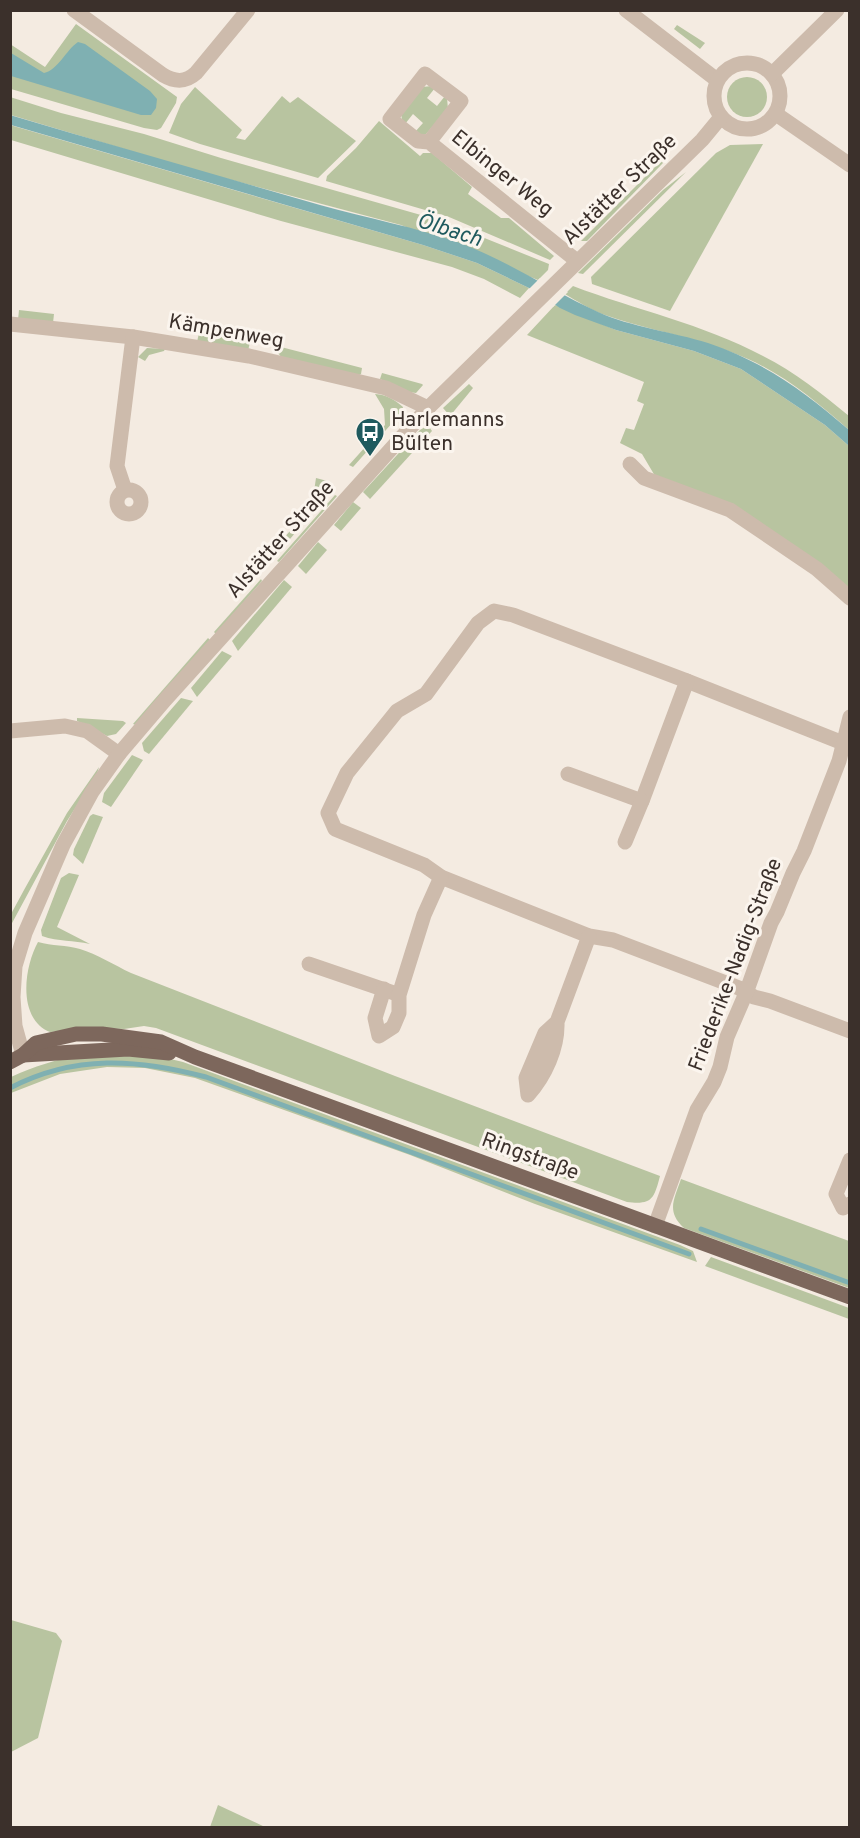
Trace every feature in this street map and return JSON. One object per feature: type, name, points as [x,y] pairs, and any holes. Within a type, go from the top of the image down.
[{"type":"main road","name":"Ringstraße","points":[[17,1058],[128,1049],[195,1057],[849,1297]]},
{"type":"street","points":[[74,10],[163,75],[181,81],[190,79],[196,73],[248,10]]},
{"type":"street","points":[[626,10],[717,80]]},
{"type":"street","points":[[772,74],[837,10]]},
{"type":"street","points":[[749,63],[759,65],[772,74],[779,86],[781,96],[776,114],[769,122],[759,128],[738,129],[721,117],[714,96],[717,80],[729,68],[749,63]]},
{"type":"street","name":"Elbinger Weg","points":[[429,142],[460,101],[425,74],[390,119],[418,141],[429,142],[577,261]]},
{"type":"street","points":[[776,114],[849,165]]},
{"type":"street","name":"Alstätter Straße","points":[[17,1058],[13,997],[15,966],[25,933],[63,845],[92,792],[119,754],[428,408],[702,140],[721,117]]},
{"type":"street","name":"Kämpenweg","points":[[10,324],[133,337],[286,364],[386,388],[428,408]]},
{"type":"street","points":[[125,490],[117,466],[133,337]]},
{"type":"street","points":[[630,464],[644,478],[730,510],[817,569],[849,598]]},
{"type":"street","points":[[846,745],[687,681],[513,615],[494,611],[478,623],[426,694],[397,711],[347,773],[328,813],[335,830],[424,865],[441,877],[589,936],[613,940],[754,997],[849,1032]]},
{"type":"street","points":[[625,842],[687,681]]},
{"type":"street","name":"Friederike-Nadig-Straße","points":[[655,1226],[676,1173],[689,1129],[717,1075],[727,1037],[746,993],[771,923],[804,851],[846,745],[849,717]]},
{"type":"street","points":[[10,732],[65,726],[87,731],[119,754]]},
{"type":"street","points":[[568,774],[642,801]]},
{"type":"street","points":[[309,964],[392,992],[441,877]]},
{"type":"street","points":[[557,1022],[589,936]]},
{"type":"street","points":[[846,1206],[836,1194],[849,1160]]},
{"type":"green space","points":[[76,24],[177,97],[176,103],[161,128],[157,130],[144,128],[11,89],[10,44],[45,67]]},
{"type":"green space","points":[[677,25],[705,43],[700,49],[674,29]]},
{"type":"green space","points":[[747,77],[761,83],[767,97],[761,111],[747,117],[733,111],[727,97],[733,83]]},
{"type":"green space","points":[[195,87],[242,130],[236,138],[245,140],[282,96],[290,103],[298,97],[356,141],[318,178],[169,133],[181,104]]},
{"type":"green space","points":[[422,87],[435,88],[427,98],[437,106],[445,96],[448,109],[426,134],[417,134],[415,132],[423,123],[413,114],[405,124],[402,121],[401,111]]},
{"type":"green space","points":[[10,97],[442,221],[549,264],[548,270],[538,280],[401,225],[194,170],[11,115]]},
{"type":"green space","points":[[379,121],[420,156],[423,153],[432,153],[472,187],[468,194],[501,218],[509,218],[554,256],[550,260],[449,217],[326,181],[327,176],[356,148]]},
{"type":"green space","points":[[10,125],[423,245],[477,263],[529,288],[520,298],[484,279],[452,267],[281,221],[11,140]]},
{"type":"green space","points":[[763,144],[670,311],[592,284],[591,277],[716,153],[730,145]]},
{"type":"green space","points":[[661,161],[663,163],[587,241],[581,241]]},
{"type":"green space","points":[[686,172],[583,274],[578,273],[663,190]]},
{"type":"green space","points":[[573,286],[717,335],[775,362],[849,416],[849,430],[801,391],[762,366],[712,346],[597,312],[565,294]]},
{"type":"green space","points":[[555,305],[616,330],[694,351],[741,369],[825,425],[849,446],[849,590],[828,570],[655,476],[642,454],[620,443],[626,428],[634,430],[644,404],[637,401],[644,382],[527,335]]},
{"type":"green space","points":[[19,310],[54,314],[53,323],[18,320]]},
{"type":"green space","points":[[199,333],[250,342],[248,351],[197,342]]},
{"type":"green space","points":[[281,347],[362,368],[361,374],[357,376],[282,358],[278,353]]},
{"type":"green space","points":[[147,348],[165,349],[149,355],[145,361],[138,357]]},
{"type":"green space","points":[[382,373],[423,385],[416,393],[409,392],[380,379]]},
{"type":"green space","points":[[469,384],[473,388],[450,416],[443,408]]},
{"type":"green space","points":[[375,394],[387,396],[397,402],[403,407],[402,412],[353,467],[349,465],[385,425],[384,409]]},
{"type":"green space","points":[[428,425],[432,431],[370,499],[363,492],[420,430]]},
{"type":"green space","points":[[316,478],[331,482],[334,488],[271,561],[267,558],[312,505]]},
{"type":"green space","points":[[335,495],[337,496],[279,562],[277,561]]},
{"type":"green space","points":[[353,502],[361,508],[341,531],[334,525]]},
{"type":"green space","points":[[318,542],[327,550],[306,574],[298,566]]},
{"type":"green space","points":[[261,579],[262,581],[216,634],[214,632]]},
{"type":"green space","points":[[284,580],[292,587],[238,651],[232,641]]},
{"type":"green space","points":[[208,638],[210,640],[136,725],[133,724]]},
{"type":"green space","points":[[222,651],[232,656],[197,697],[191,688]]},
{"type":"green space","points":[[181,698],[193,701],[149,754],[144,751],[142,743]]},
{"type":"green space","points":[[77,718],[126,723],[116,734],[107,736],[77,721]]},
{"type":"green space","points":[[132,755],[143,760],[111,807],[102,802],[104,793]]},
{"type":"green space","points":[[99,767],[11,925],[11,914],[24,890],[67,813]]},
{"type":"green space","points":[[93,814],[103,817],[83,864],[73,855],[74,849]]},
{"type":"green space","points":[[69,873],[79,875],[57,927],[90,944],[42,936],[41,930],[61,878]]},
{"type":"green space","points":[[38,942],[86,951],[131,973],[660,1176],[654,1195],[647,1201],[627,1202],[156,1028],[144,1026],[50,1032],[39,1025],[32,1016],[26,992],[29,965]]},
{"type":"green space","points":[[83,1055],[162,1057],[183,1062],[680,1245],[693,1251],[697,1262],[195,1078],[145,1068],[107,1067],[60,1074],[11,1093],[11,1077],[46,1063]]},
{"type":"green space","points":[[681,1179],[849,1241],[849,1288],[684,1228],[673,1211],[674,1199]]},
{"type":"green space","points":[[711,1257],[849,1308],[849,1319],[705,1266]]},
{"type":"green space","points":[[11,1620],[56,1633],[62,1641],[38,1738],[11,1752]]},
{"type":"green space","points":[[218,1805],[265,1827],[210,1827]]},
{"type":"water","points":[[78,42],[85,44],[150,91],[157,99],[156,108],[151,115],[141,115],[11,76],[11,53],[44,73],[54,68]]},
{"type":"water","points":[[10,115],[320,205],[443,237],[478,250],[598,312],[638,326],[708,343],[766,369],[800,391],[849,430],[849,446],[825,425],[741,369],[694,351],[616,330],[575,315],[529,288],[477,263],[423,245],[11,125]]},
{"type":"pier","points":[[540,278],[568,292],[553,307],[527,291]]},
{"type":"waterway","points":[[10,1088],[58,1069],[107,1063],[156,1066],[206,1077],[689,1254]]},
{"type":"waterway","points":[[701,1229],[850,1283]]},
{"type":"place","name":"Harlemanns Bülten","points":[[370,458]]},
{"type":"water label","name":"Ölbach","points":[[449,231]]}]
